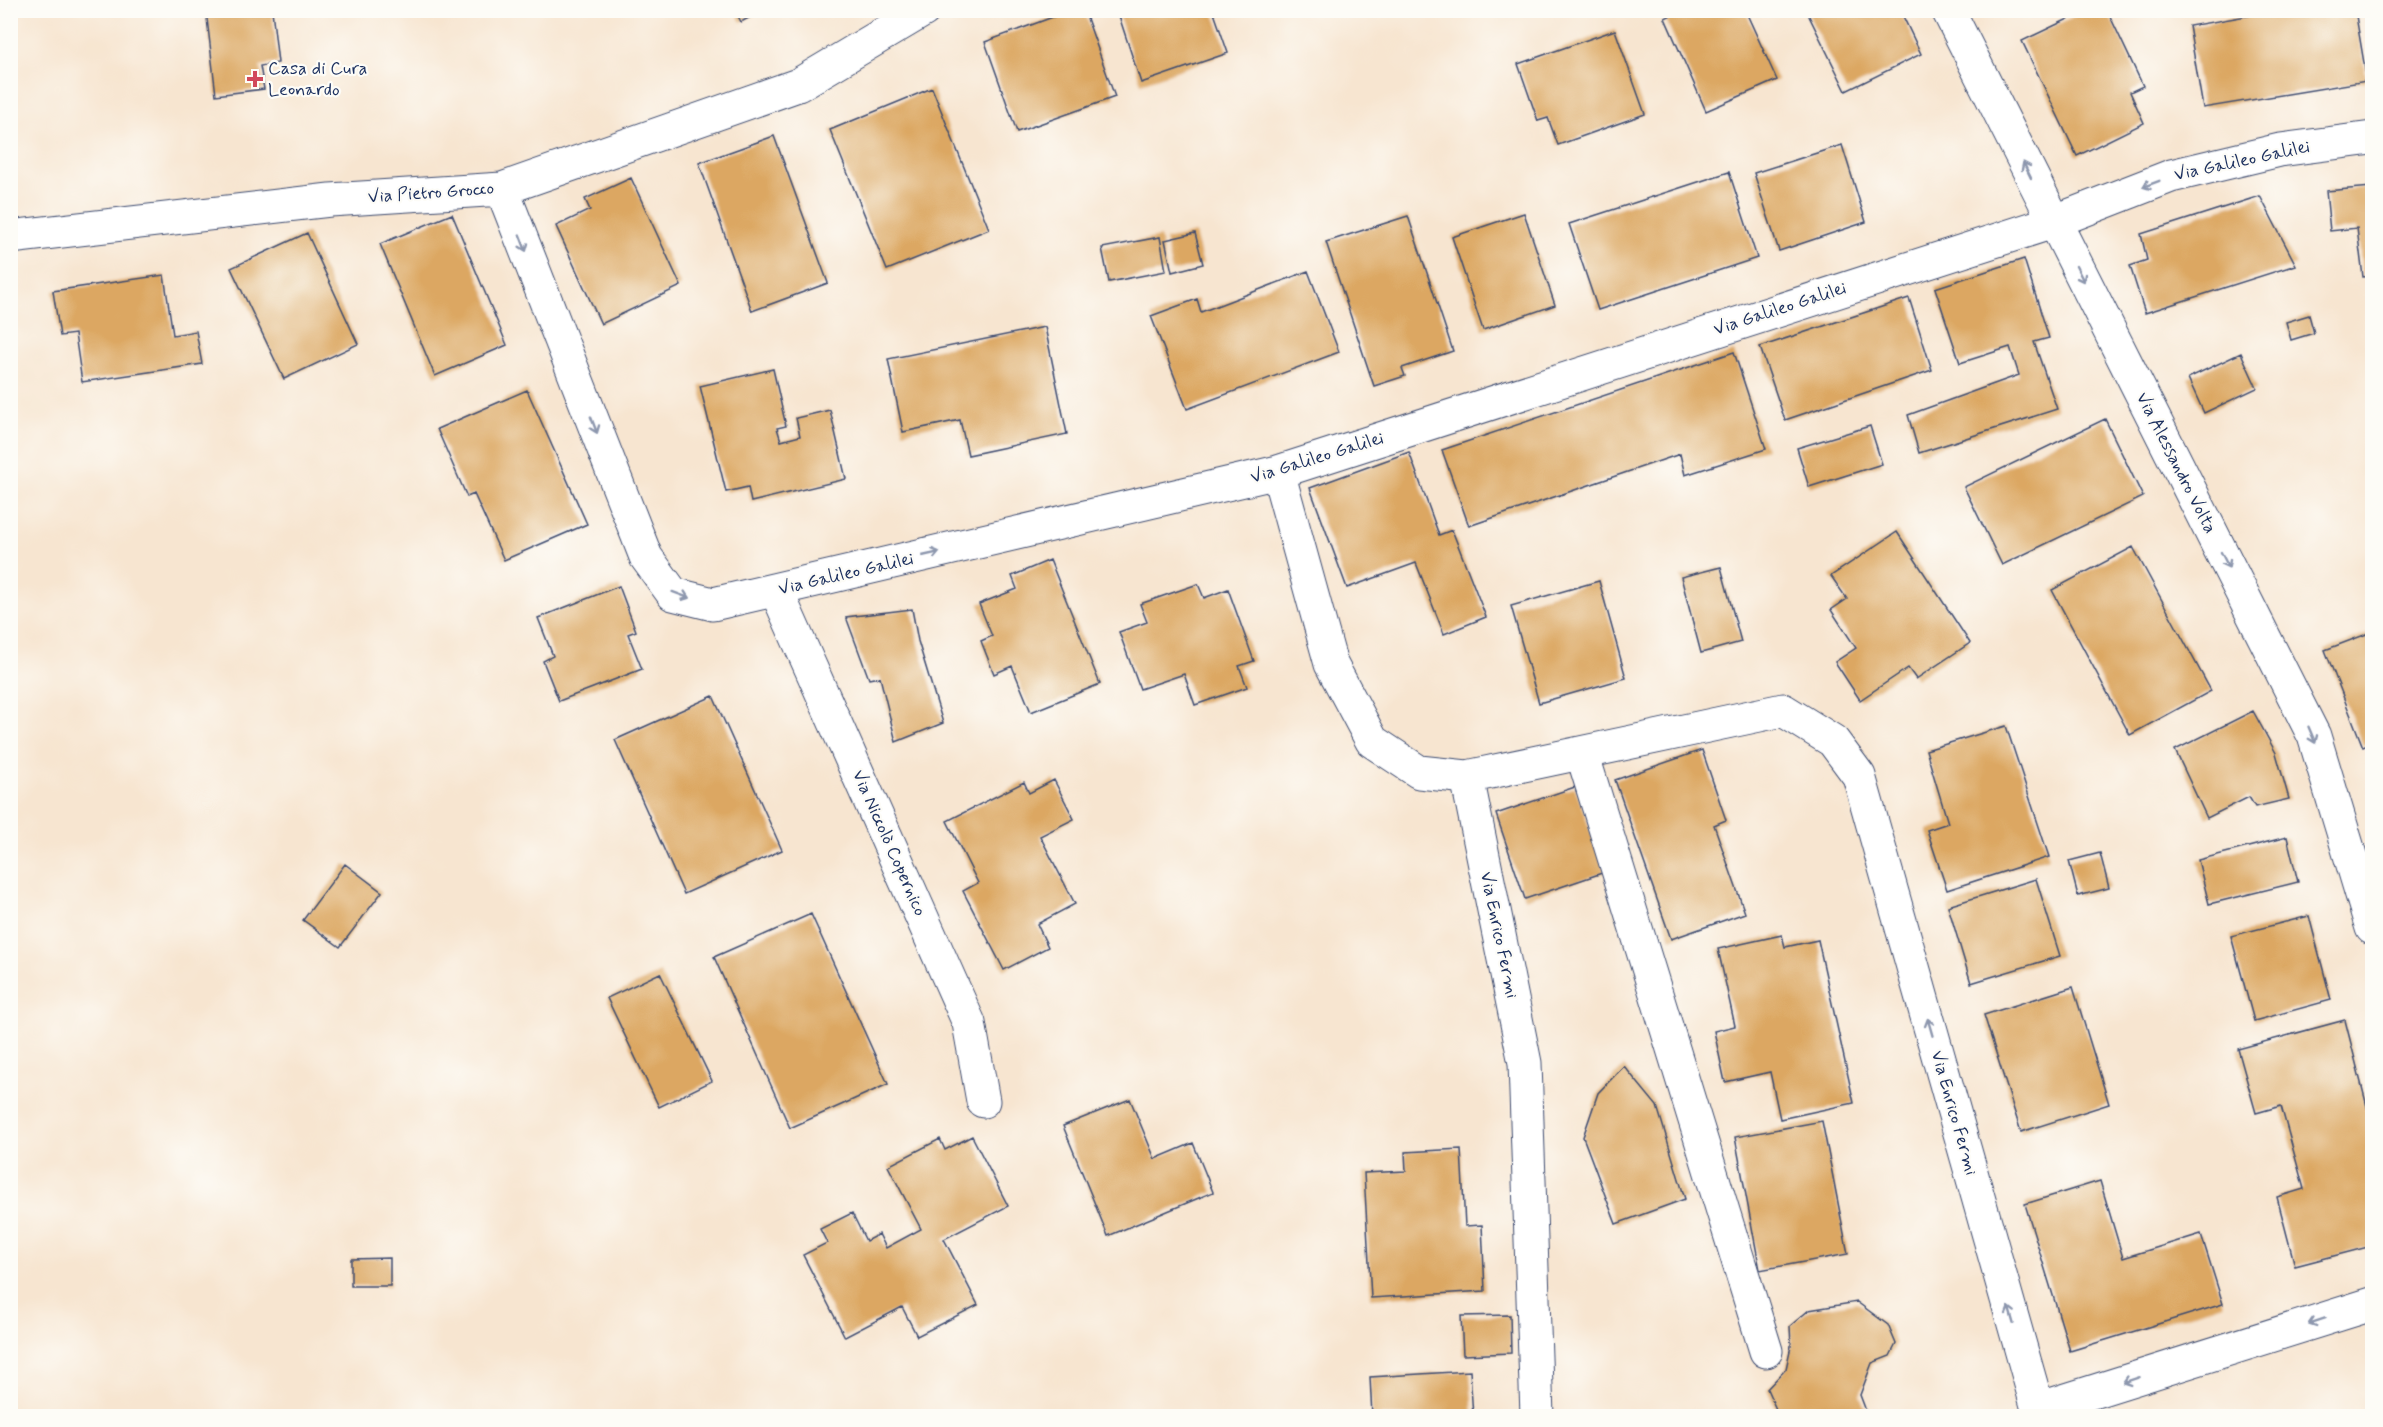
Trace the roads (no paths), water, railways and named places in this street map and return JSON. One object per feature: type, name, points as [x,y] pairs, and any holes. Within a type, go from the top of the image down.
[{"type":"street","name":"Via Pietro Grocco","points":[[10,237],[330,200],[502,189],[798,85],[924,10]]},
{"type":"street","name":"Via Alessandro Volta","points":[[1948,10],[2314,736],[2373,928]]},
{"type":"street","name":"Via Galileo Galilei","points":[[502,189],[646,557],[673,594],[713,604],[1278,472],[2053,222],[2170,176],[2280,150],[2373,138]]},
{"type":"street","name":"Via Enrico Fermi","points":[[1278,472],[1330,664],[1372,741],[1419,772],[1467,777],[1783,710],[1833,741],[1859,776],[2038,1409],[2373,1304]]},
{"type":"street","name":"Via Niccolò Copernico","points":[[776,590],[969,1023],[983,1101]]},
{"type":"street","points":[[1582,753],[1766,1351]]},
{"type":"street","name":"Via Enrico Fermi","points":[[1467,777],[1525,1063],[1537,1416]]},
{"type":"place","name":"Casa di Cura Leonardo","points":[[255,79]]}]
